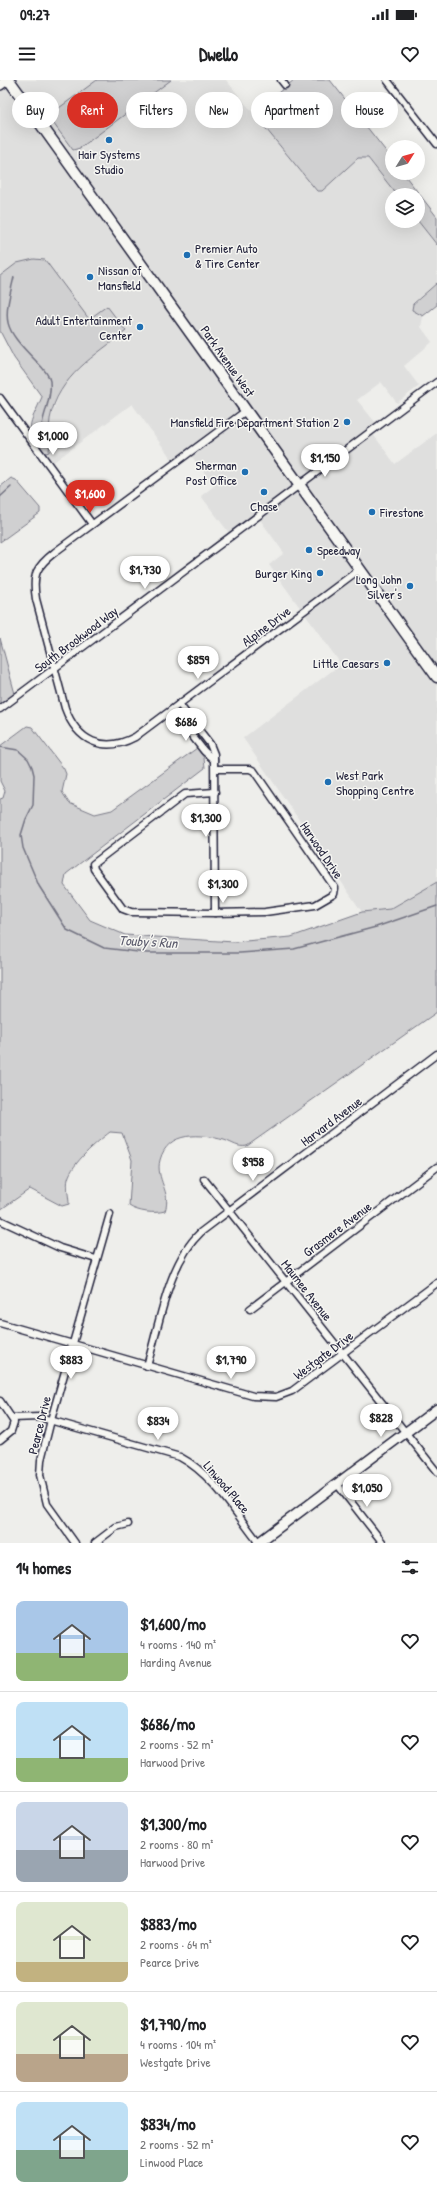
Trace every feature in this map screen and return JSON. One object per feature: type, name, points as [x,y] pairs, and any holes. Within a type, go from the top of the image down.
[{"type":"main road","points":[[0,85],[8,80]]},
{"type":"main road","name":"Park Avenue West","points":[[8,80],[247,410],[437,677]]},
{"type":"main road","points":[[258,1543],[437,1409]]},
{"type":"street","points":[[386,80],[437,144]]},
{"type":"street","name":"South Brookwood Way","points":[[0,709],[437,382]]},
{"type":"street","points":[[0,398],[92,524]]},
{"type":"street","name":"Alpine Drive","points":[[247,410],[92,524],[40,565],[35,577],[36,599],[68,716],[80,733],[96,743],[109,745],[130,740],[360,569]]},
{"type":"street","points":[[180,704],[210,744],[214,754],[215,913]]},
{"type":"street","points":[[172,710],[204,751],[214,760]]},
{"type":"street","name":"Harwood Drive","points":[[215,769],[250,769],[254,771],[335,891],[322,902],[315,905],[260,912],[215,913],[126,911],[92,866],[95,861],[185,794],[215,792]]},
{"type":"street","name":"Harvard Avenue","points":[[147,1366],[174,1273],[181,1256],[195,1238],[437,1054]]},
{"type":"street","name":"Grasmere Avenue","points":[[250,1309],[437,1167]]},
{"type":"street","name":"Maumee Avenue","points":[[204,1179],[437,1472]]},
{"type":"street","name":"Pearce Drive","points":[[75,1543],[51,1511],[41,1485],[41,1460],[50,1420],[110,1214]]},
{"type":"street","points":[[0,1220],[60,1248],[96,1259]]},
{"type":"street","name":"Westgate Drive","points":[[0,1323],[253,1396],[271,1398],[292,1391],[437,1283]]},
{"type":"street","points":[[0,1401],[13,1418],[12,1429],[0,1440]]},
{"type":"street","name":"Linwood Place","points":[[13,1418],[35,1416],[174,1455],[187,1461],[205,1475],[258,1543]]},
{"type":"street","points":[[336,1484],[383,1543]]},
{"type":"street","points":[[95,1543],[116,1527],[128,1524]]},
{"type":"shaded area","points":[[9,80],[226,80],[236,92],[195,92],[195,128],[243,128],[243,101],[251,110],[251,128],[265,128],[317,191],[322,190],[358,158],[368,158],[392,188],[385,188],[385,228],[424,228],[437,245],[437,283],[413,303],[412,310],[423,316],[421,327],[432,342],[404,366],[419,386],[397,403],[381,382],[357,400],[380,428],[373,434],[395,464],[437,433],[437,882],[390,909],[362,912],[243,738],[341,664],[269,565],[284,553],[256,514],[230,534],[201,496],[214,486],[187,450],[173,461],[132,404],[51,464],[43,454],[50,444],[50,419],[62,388],[10,269],[0,276],[0,87]]},
{"type":"shaded area","points":[[97,80],[171,80],[155,92],[126,92],[126,114],[118,120],[118,92],[81,92]]},
{"type":"shaded area","points":[[294,80],[330,80],[341,94],[341,128],[368,128],[385,150],[385,180],[368,158],[358,158],[322,191],[317,191],[265,128],[333,128],[333,92],[279,92]]},
{"type":"shaded area","points":[[67,102],[67,128],[107,128],[80,148],[73,150],[57,128],[59,128],[59,108]]},
{"type":"shaded area","points":[[385,180],[408,180],[415,188],[392,188]]},
{"type":"shaded area","points":[[425,201],[437,217],[437,245],[424,228],[425,228]]},
{"type":"shaded area","points":[[34,259],[45,260],[89,319],[107,306],[126,331],[90,358],[69,379],[54,404],[49,427],[49,452],[43,454],[33,437],[30,426],[42,397],[14,358],[0,331],[0,276],[17,263]]},
{"type":"shaded area","points":[[437,283],[437,305],[423,316],[412,310],[413,304]]},
{"type":"shaded area","points":[[11,478],[16,480],[40,508],[40,513],[0,542],[0,487]]},
{"type":"shaded area","points":[[0,638],[15,694],[0,704]]},
{"type":"shaded area","points":[[27,726],[32,727],[64,769],[66,774],[62,792],[69,803],[95,814],[112,810],[197,748],[204,758],[205,768],[66,874],[64,885],[90,920],[125,935],[234,942],[291,937],[362,912],[390,909],[437,882],[437,1012],[247,1146],[238,1146],[224,1140],[205,1136],[186,1136],[170,1143],[164,1150],[159,1167],[167,1204],[165,1211],[146,1212],[129,1206],[132,1160],[122,1133],[110,1132],[86,1153],[74,1166],[70,1173],[67,1185],[69,1204],[62,1206],[30,1189],[0,1210],[0,799],[3,798],[5,791],[0,781],[0,746]]},
{"type":"waterway","points":[[14,277],[8,305],[8,323],[17,340],[44,370],[50,381],[49,396],[42,423],[40,445]]},
{"type":"waterway","points":[[0,497],[11,487]]},
{"type":"waterway","name":"Touby's Run","points":[[0,747],[18,750],[28,759],[32,767],[34,775],[33,805],[26,819],[21,835],[23,848],[39,886],[67,930],[104,948],[147,953],[240,953],[294,949],[376,927],[437,906]]},
{"type":"place","name":"Hair Systems Studio","points":[[109,140]]},
{"type":"place","name":"Premier Auto & Tire Center","points":[[187,255]]},
{"type":"place","name":"Nissan of Mansfield","points":[[90,277]]},
{"type":"place","name":"Adult Entertainment Center","points":[[140,327]]},
{"type":"place","name":"Mansfield Fire Department Station 2","points":[[347,422]]},
{"type":"place","name":"Sherman Post Office","points":[[245,472]]},
{"type":"place","name":"Chase","points":[[264,492]]},
{"type":"place","name":"Firestone","points":[[372,512]]},
{"type":"place","name":"Speedway","points":[[309,550]]},
{"type":"place","name":"Burger King","points":[[320,573]]},
{"type":"place","name":"Long John Silver's","points":[[410,586]]},
{"type":"place","name":"Little Caesars","points":[[387,663]]},
{"type":"place","name":"West Park Shopping Centre","points":[[328,782]]}]
